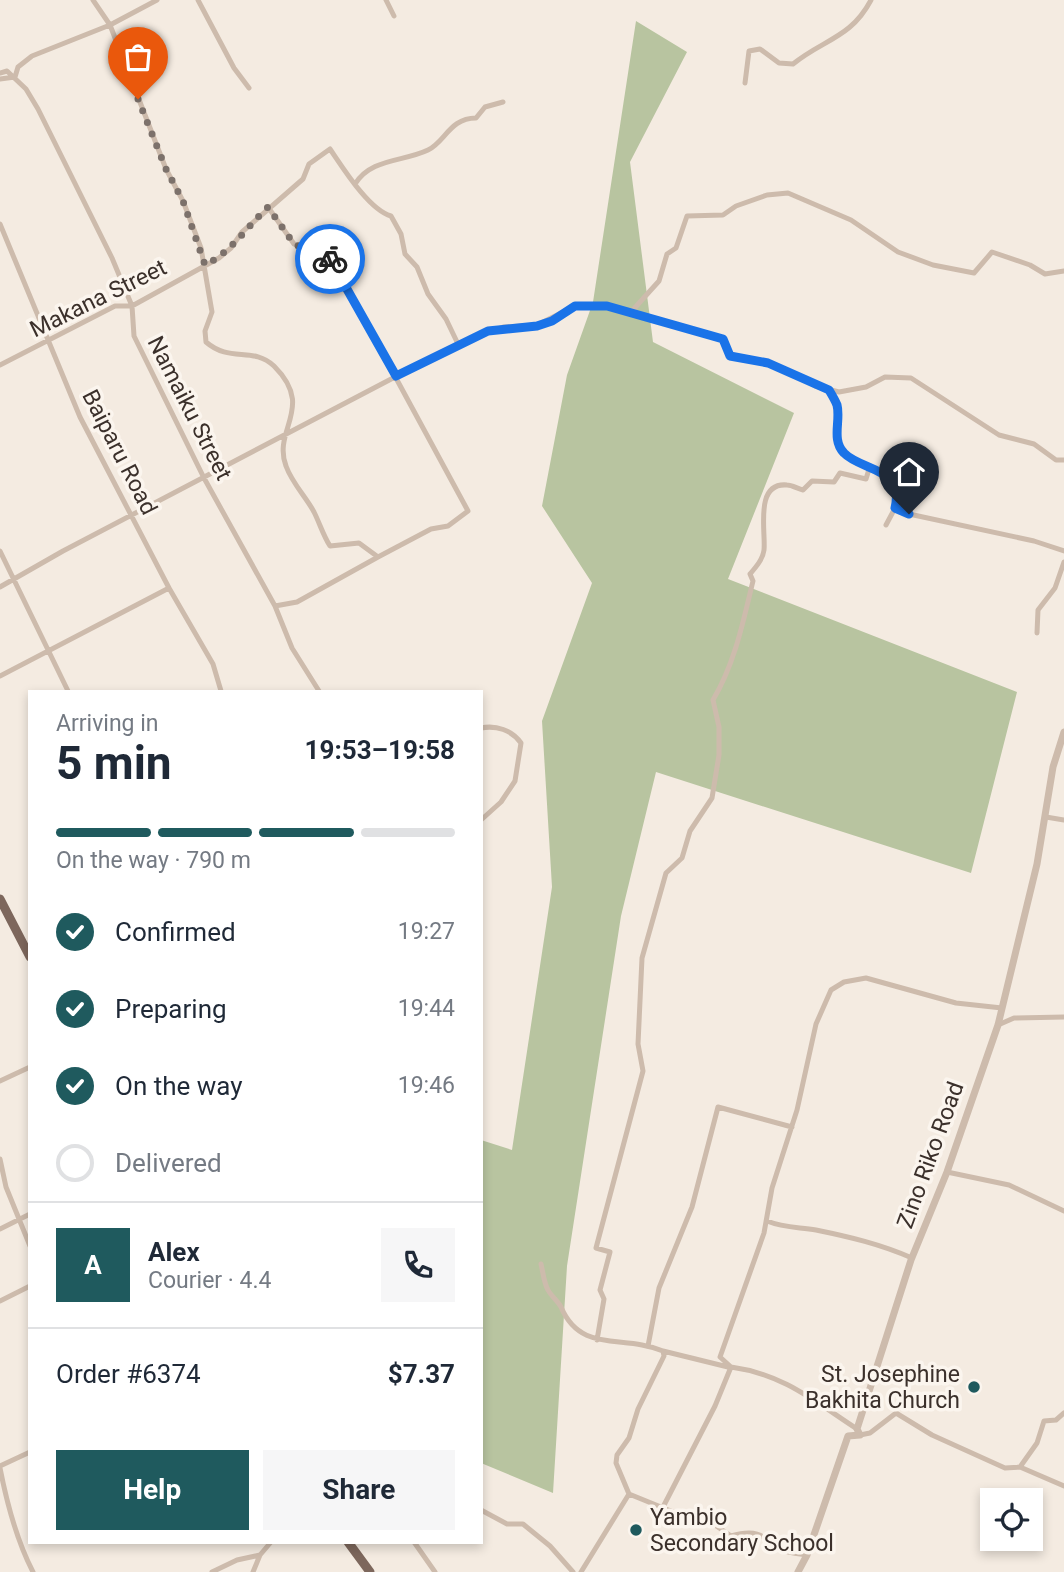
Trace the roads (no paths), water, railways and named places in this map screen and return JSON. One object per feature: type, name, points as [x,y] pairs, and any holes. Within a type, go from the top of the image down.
[{"type":"main road","points":[[0,900],[28,953]]},
{"type":"main road","points":[[349,1544],[370,1572]]},
{"type":"street","points":[[93,0],[110,25],[166,169],[183,201],[205,265],[212,312],[205,331],[206,342],[218,352],[264,357],[285,378],[293,400],[293,415],[285,438],[285,466],[330,546],[359,543],[378,557]]},
{"type":"street","points":[[15,76],[18,67],[32,56],[110,25],[157,0]]},
{"type":"street","points":[[198,0],[234,68],[249,88]]},
{"type":"street","points":[[386,0],[394,16]]},
{"type":"street","points":[[745,83],[749,51],[760,49],[779,63],[793,64],[813,48],[848,32],[871,0]]},
{"type":"street","points":[[0,73],[7,71],[15,76]]},
{"type":"street","points":[[0,79],[15,76]]},
{"type":"street","name":"Namaiku Street","points":[[15,76],[38,109],[132,306],[134,336],[204,478],[275,606],[292,648],[318,690]]},
{"type":"street","points":[[458,344],[446,319],[428,295],[417,267],[405,254],[401,234],[391,216],[380,213],[355,184],[359,177],[380,164],[429,150],[445,132],[468,118],[476,118],[485,107],[503,102]]},
{"type":"street","name":"Makana Street","points":[[0,365],[115,306],[132,306],[231,248],[242,232],[268,207],[303,179],[309,164],[330,149],[355,184]]},
{"type":"street","points":[[631,312],[659,281],[667,254],[676,248],[687,216],[723,215],[736,206],[775,193],[788,194],[851,220],[898,252],[933,265],[974,273],[992,252],[1030,265],[1045,274],[1064,271]]},
{"type":"street","points":[[268,207],[294,244],[332,260],[468,511],[448,526],[431,529],[297,602],[275,606]]},
{"type":"street","name":"Baiparu Road","points":[[0,224],[28,286],[46,340],[80,417],[169,588],[213,664],[221,690]]},
{"type":"street","points":[[0,587],[285,438],[396,376],[442,355],[458,344],[503,327],[537,326],[552,321],[575,306],[598,305],[631,312],[723,339],[730,356],[768,363],[829,390],[846,391],[866,387],[885,377],[911,378],[978,418],[999,435],[1034,444],[1056,460],[1064,460]]},
{"type":"street","points":[[0,355],[8,361]]},
{"type":"street","points":[[829,390],[838,407],[836,436],[844,453],[882,472],[894,487],[895,508],[886,525]]},
{"type":"street","points":[[597,1340],[604,1299],[600,1290],[610,1252],[596,1248],[643,1071],[638,1044],[642,958],[666,873],[682,858],[690,831],[712,798],[719,736],[713,700],[726,677],[740,634],[753,581],[750,574],[764,551],[762,514],[765,500],[773,489],[787,484],[803,490],[812,481],[834,482],[840,473],[866,479],[870,466]]},
{"type":"street","points":[[895,508],[909,514],[1034,541],[1064,551]]},
{"type":"street","points":[[0,551],[16,578],[67,690]]},
{"type":"street","points":[[1037,633],[1038,610],[1055,588],[1064,562]]},
{"type":"street","points":[[0,676],[169,588]]},
{"type":"street","points":[[483,728],[491,726],[507,731],[521,743],[515,781],[501,802],[483,818]]},
{"type":"street","name":"Zino Riko Road","points":[[800,1571],[848,1436],[859,1432],[912,1258],[947,1172],[998,1025],[1046,817],[1053,767],[1064,732]]},
{"type":"street","points":[[1046,817],[1064,820]]},
{"type":"street","points":[[731,1367],[720,1357],[767,1221],[772,1188],[792,1128],[816,1024],[831,990],[844,982],[866,978],[956,1003],[1002,1007]]},
{"type":"street","points":[[998,1025],[1014,1018],[1064,1017]]},
{"type":"street","points":[[0,1081],[28,1068]]},
{"type":"street","points":[[648,1346],[659,1288],[692,1208],[719,1107],[792,1128]]},
{"type":"street","points":[[0,1159],[6,1186],[28,1241]]},
{"type":"street","points":[[947,1172],[1009,1185],[1064,1211]]},
{"type":"street","points":[[0,1229],[28,1215]]},
{"type":"street","points":[[767,1221],[783,1228],[805,1228],[879,1244],[912,1258]]},
{"type":"street","points":[[541,1264],[546,1288],[560,1305],[564,1318],[580,1334],[597,1340],[648,1346],[731,1367],[761,1371],[782,1380],[859,1432],[870,1433],[896,1413],[932,1436],[1005,1468],[1020,1468],[1064,1486]]},
{"type":"street","points":[[0,1301],[28,1287]]},
{"type":"street","points":[[663,1350],[661,1364],[638,1409],[629,1438],[617,1455],[616,1463],[629,1494],[662,1509],[677,1511],[688,1518],[696,1512],[731,1536],[749,1531],[773,1541],[780,1549],[807,1555]]},
{"type":"street","points":[[662,1509],[715,1406],[731,1367]]},
{"type":"street","points":[[1020,1468],[1037,1443],[1044,1421],[1056,1420],[1064,1413]]},
{"type":"street","points":[[28,1453],[0,1467],[4,1492],[22,1552],[33,1572]]},
{"type":"street","points":[[581,1572],[629,1494]]},
{"type":"street","points":[[483,1511],[507,1524],[523,1524],[550,1546],[573,1572]]},
{"type":"street","points":[[253,1572],[260,1555],[269,1544]]},
{"type":"street","points":[[415,1544],[435,1572]]},
{"type":"street","points":[[212,1572],[237,1560],[260,1555]]},
{"type":"place","name":"St. Josephine Bakhita Church","points":[[974,1387]]},
{"type":"place","name":"Yambio Secondary School","points":[[636,1530]]}]
